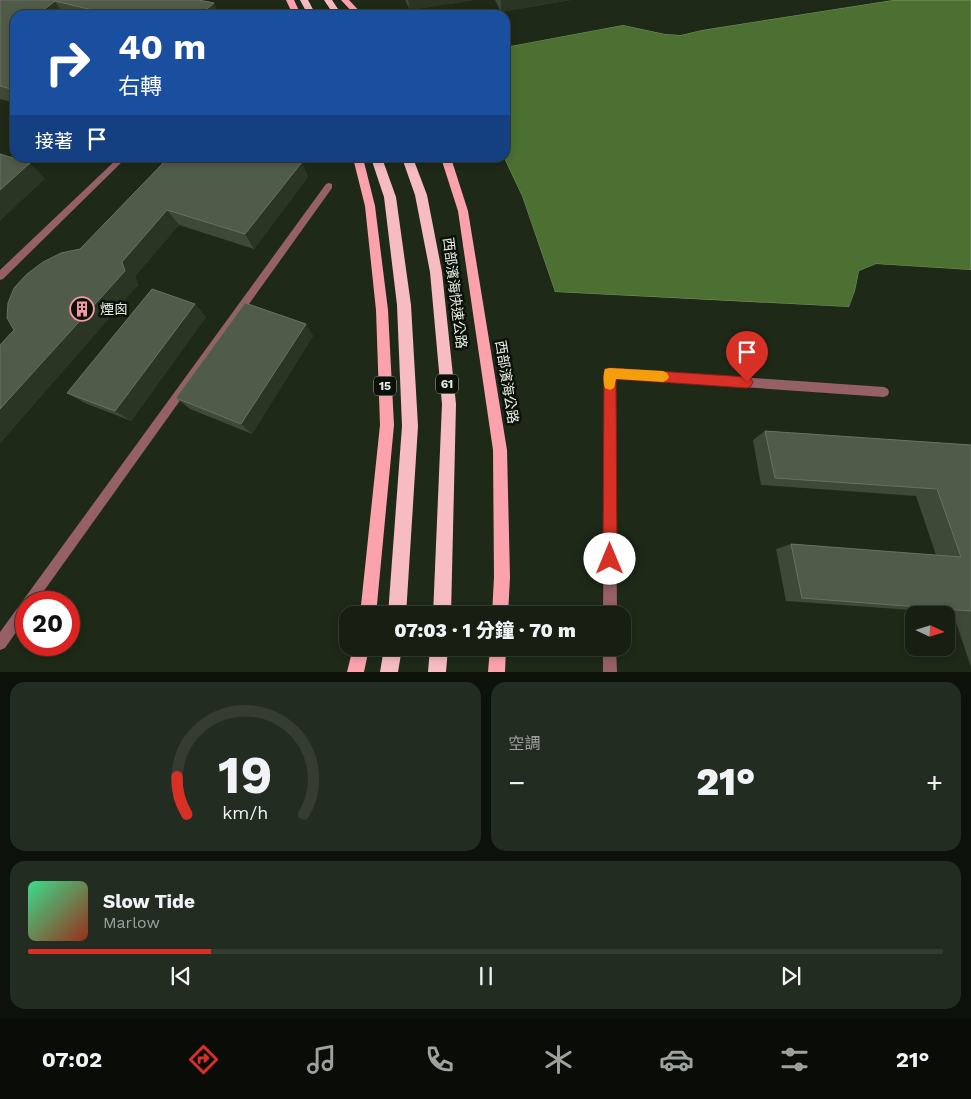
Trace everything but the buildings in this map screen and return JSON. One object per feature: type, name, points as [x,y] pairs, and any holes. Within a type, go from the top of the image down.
[{"type":"highway","points":[[378,162],[390,197],[404,305],[410,426],[398,606]]},
{"type":"highway","name":"西部濱海快速公路","points":[[409,162],[421,195],[436,272],[449,404],[442,606]]},
{"type":"highway","points":[[389,672],[391,656]]},
{"type":"highway","points":[[437,672],[438,656]]},
{"type":"main road","points":[[345,0],[354,10]]},
{"type":"main road","name":"15","points":[[359,162],[370,206],[382,310],[387,425],[369,606]]},
{"type":"main road","name":"西部濱海公路","points":[[447,162],[463,211],[500,450],[502,577],[500,606]]},
{"type":"main road","points":[[355,672],[358,656]]},
{"type":"main road","points":[[496,672],[497,656]]},
{"type":"lane","points":[[0,276],[118,162]]},
{"type":"lane","points":[[37,591],[329,186]]},
{"type":"lane","points":[[610,606],[610,373],[884,392]]},
{"type":"lane","points":[[0,643],[15,622]]},
{"type":"lane","points":[[610,656],[610,672]]},
{"type":"shaded area","points":[[893,0],[971,0],[971,270],[876,264],[859,271],[849,307],[555,292],[522,196],[506,162],[510,162],[510,46],[623,25],[665,34],[681,35],[702,30]]},
{"type":"pier","points":[[893,0],[702,30],[681,35],[665,34],[623,25],[510,46],[510,44],[623,22],[666,32],[681,33],[702,28]]},
{"type":"pier","points":[[504,162],[506,162],[522,196],[555,292],[849,307],[859,271],[876,264],[971,270],[971,273],[876,266],[861,272],[858,292],[849,309],[554,294],[520,197]]},
{"type":"slow traffic","points":[[610,385],[610,373],[663,377]]},
{"type":"place","name":"煙囪","points":[[82,309]]},
{"type":"route","points":[[610,559],[610,373],[747,382]]}]
